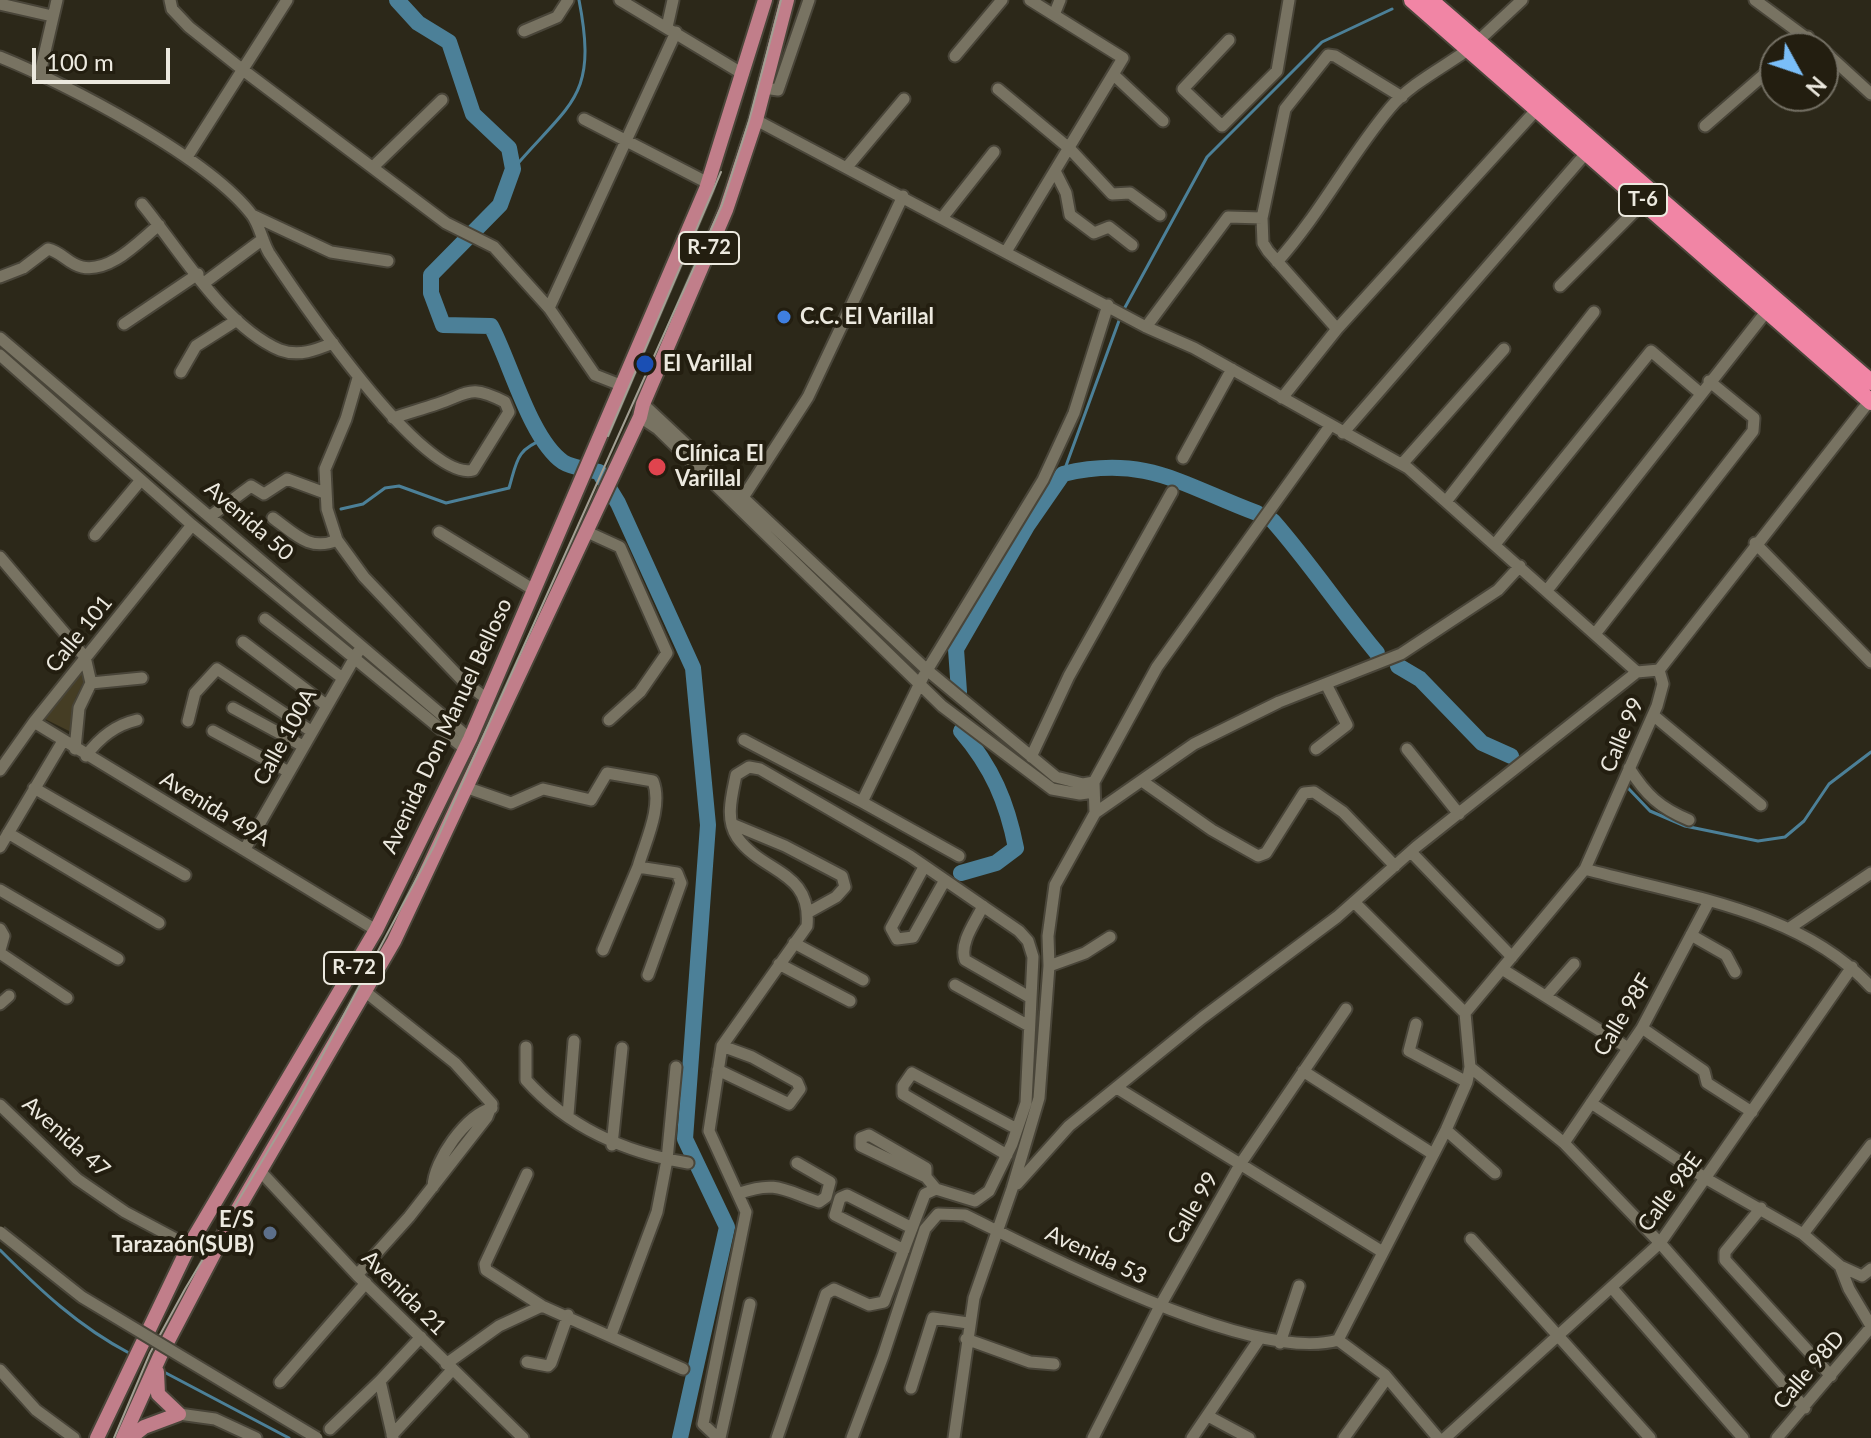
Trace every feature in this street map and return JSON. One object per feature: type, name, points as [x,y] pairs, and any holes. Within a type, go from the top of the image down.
[{"type":"highway","name":"T-6","points":[[1412,0],[1474,45],[1871,382]]},
{"type":"highway","name":"T-6","points":[[1430,0],[1538,108],[1766,312],[1871,401]]},
{"type":"main road","name":"Avenida Don Manuel Belloso","points":[[97,1438],[189,1246],[376,930],[467,744],[708,183],[765,0]]},
{"type":"main road","name":"Avenida Don Manuel Belloso","points":[[123,1438],[160,1356],[232,1219],[367,993],[468,788],[641,410],[726,210],[756,120],[787,0]]},
{"type":"main road","points":[[130,1438],[144,1427],[179,1414],[158,1394],[155,1380],[160,1356]]},
{"type":"street","points":[[40,73],[57,0]]},
{"type":"street","points":[[170,0],[172,9],[189,27],[243,70],[446,223],[494,247],[549,308],[595,375],[623,386]]},
{"type":"street","points":[[187,157],[287,0]]},
{"type":"street","points":[[524,31],[557,17],[568,0]]},
{"type":"street","points":[[620,0],[743,74]]},
{"type":"street","points":[[549,308],[672,30],[673,0]]},
{"type":"street","points":[[764,88],[778,90],[809,0]]},
{"type":"street","points":[[955,56],[1002,0]]},
{"type":"street","points":[[1007,250],[1115,76],[1123,58],[1030,0]]},
{"type":"street","points":[[1054,15],[1060,0]]},
{"type":"street","points":[[1229,40],[1183,89],[1222,126],[1277,71],[1289,0]]},
{"type":"street","points":[[1277,262],[1304,231],[1332,186],[1392,105],[1474,45],[1522,0]]},
{"type":"street","points":[[1755,0],[1801,32]]},
{"type":"street","points":[[0,4],[52,16]]},
{"type":"street","points":[[1337,329],[1263,243],[1262,218],[1285,109],[1328,55],[1335,56],[1402,97]]},
{"type":"street","points":[[0,57],[40,73],[187,157],[252,215],[331,252],[388,261]]},
{"type":"street","points":[[1839,65],[1871,94]]},
{"type":"street","points":[[1115,76],[1163,121]]},
{"type":"street","points":[[1705,126],[1759,79]]},
{"type":"street","points":[[998,89],[1070,149],[1112,194],[1130,193],[1160,215]]},
{"type":"street","points":[[847,167],[904,99]]},
{"type":"street","points":[[373,167],[442,100]]},
{"type":"street","points":[[1282,398],[1337,329],[1538,108]]},
{"type":"street","points":[[584,119],[708,183]]},
{"type":"street","points":[[756,120],[1007,250],[1146,327],[1232,369],[1402,464],[1448,499],[1637,672]]},
{"type":"street","points":[[942,218],[994,152]]},
{"type":"street","points":[[1343,433],[1587,152]]},
{"type":"street","points":[[1055,171],[1066,193],[1070,215],[1096,234],[1109,227],[1117,230],[1132,245]]},
{"type":"street","points":[[741,500],[808,397],[903,196]]},
{"type":"street","points":[[1560,286],[1645,201]]},
{"type":"street","points":[[142,204],[237,320],[282,351],[306,353],[333,343]]},
{"type":"street","points":[[252,215],[263,239],[358,378],[393,418],[448,464],[466,472],[473,470],[509,412],[505,402],[474,391],[457,394],[439,404],[393,418]]},
{"type":"street","points":[[1146,327],[1228,217],[1262,218]]},
{"type":"street","points":[[0,277],[23,268],[48,249],[82,267],[97,267],[113,261],[159,225]]},
{"type":"street","points":[[124,324],[263,239]]},
{"type":"street","points":[[862,802],[927,670],[1043,480],[1074,413],[1108,305]]},
{"type":"street","points":[[1448,499],[1594,312]]},
{"type":"street","points":[[1548,589],[1699,392],[1766,312]]},
{"type":"street","points":[[181,372],[196,346],[237,320]]},
{"type":"street","name":"Avenida 50","points":[[0,338],[212,515],[359,651],[467,744]]},
{"type":"street","points":[[1402,464],[1504,349]]},
{"type":"street","points":[[1496,543],[1651,351],[1699,392]]},
{"type":"street","name":"Avenida 50","points":[[0,355],[192,525],[359,651]]},
{"type":"street","points":[[1183,458],[1232,369]]},
{"type":"street","points":[[358,378],[325,469],[325,493],[337,540],[373,587],[463,681],[487,699]]},
{"type":"street","points":[[1595,634],[1753,431],[1754,418],[1709,381]]},
{"type":"street","points":[[1012,1189],[1069,1126],[1202,1018],[1354,902],[1411,852],[1637,672],[1659,670],[1755,543],[1871,401]]},
{"type":"street","points":[[641,410],[658,429],[741,500],[927,670],[1031,757],[1056,777],[1094,787]]},
{"type":"street","points":[[1095,813],[1094,787],[1157,667],[1330,426]]},
{"type":"street","points":[[212,515],[251,486],[264,494],[287,479],[325,493]]},
{"type":"street","points":[[95,535],[141,480]]},
{"type":"street","points":[[1031,757],[1069,676],[1172,492]]},
{"type":"street","points":[[741,500],[920,685],[991,745],[1052,789],[1080,794],[1094,787]]},
{"type":"street","points":[[273,518],[308,543],[322,547],[337,540]]},
{"type":"street","name":"Calle 101","points":[[0,770],[34,722],[192,525]]},
{"type":"street","points":[[585,531],[620,547],[667,653],[640,692],[609,720]]},
{"type":"street","points":[[439,532],[534,590]]},
{"type":"street","points":[[1755,543],[1871,662]]},
{"type":"street","points":[[0,557],[85,657],[91,683],[79,708],[80,752]]},
{"type":"street","points":[[954,1438],[968,1323],[1039,1098],[1049,966],[1048,936],[1055,885],[1095,813],[1194,744],[1401,654],[1490,596],[1520,566]]},
{"type":"street","points":[[265,619],[341,677]]},
{"type":"street","points":[[243,642],[326,705]]},
{"type":"street","name":"Calle 100A","points":[[245,849],[341,677],[359,651]]},
{"type":"street","points":[[188,721],[195,693],[217,669],[311,731]]},
{"type":"street","name":"Calle 99","points":[[1465,1013],[1585,869],[1653,715],[1663,684],[1659,670]]},
{"type":"street","points":[[91,683],[142,678]]},
{"type":"street","points":[[1316,749],[1347,725],[1326,684]]},
{"type":"street","points":[[233,708],[303,746]]},
{"type":"street","points":[[1653,715],[1761,805]]},
{"type":"street","points":[[80,752],[123,723],[137,720]]},
{"type":"street","name":"Avenida 49A","points":[[34,722],[376,930]]},
{"type":"street","points":[[213,731],[289,772]]},
{"type":"street","points":[[744,740],[959,856]]},
{"type":"street","points":[[0,847],[63,741]]},
{"type":"street","points":[[1407,749],[1459,814]]},
{"type":"street","points":[[750,1304],[719,1438],[703,1424],[745,1219],[740,1193],[718,1157],[709,1131],[722,1046],[807,926],[809,912],[800,887],[744,843],[732,824],[730,809],[736,775],[749,767],[760,769],[945,880],[1028,941],[1033,957],[1026,1103],[1007,1155],[985,1197],[975,1201],[936,1189],[926,1177],[861,1146],[861,1138],[869,1135],[904,1153],[926,1168],[926,1177]]},
{"type":"street","points":[[1629,768],[1647,795],[1663,809],[1689,820]]},
{"type":"street","points":[[468,788],[511,803],[543,789],[591,800],[607,773],[653,781],[657,792],[654,814],[638,867],[603,950]]},
{"type":"street","points":[[1142,781],[1212,830],[1258,856],[1266,853],[1304,793],[1314,792],[1343,812],[1395,866]]},
{"type":"street","points":[[34,788],[185,875]]},
{"type":"street","points":[[732,824],[785,846],[842,876],[845,887],[836,897],[809,912]]},
{"type":"street","points":[[8,833],[159,923]]},
{"type":"street","points":[[1411,852],[1512,957]]},
{"type":"street","points":[[638,867],[677,873],[681,883],[648,975]]},
{"type":"street","points":[[924,867],[891,928],[897,939],[913,937],[945,880]]},
{"type":"street","points":[[1585,869],[1791,927],[1838,954],[1871,987]]},
{"type":"street","points":[[1791,927],[1871,873]]},
{"type":"street","points":[[0,890],[118,959]]},
{"type":"street","points":[[1354,902],[1465,1013],[1470,1067],[1467,1082],[1446,1130],[1381,1251],[1338,1340],[1387,1378],[1438,1438]]},
{"type":"street","name":"Calle 98F","points":[[1564,1143],[1642,1028],[1708,903]]},
{"type":"street","points":[[983,906],[965,942],[962,954],[965,960],[1031,998]]},
{"type":"street","points":[[0,929],[4,936],[0,951],[67,998]]},
{"type":"street","points":[[1691,935],[1726,955],[1735,972]]},
{"type":"street","points":[[1049,966],[1085,953],[1110,937]]},
{"type":"street","points":[[794,943],[863,980]]},
{"type":"street","points":[[779,964],[850,1001]]},
{"type":"street","points":[[1546,996],[1574,964]]},
{"type":"street","name":"Calle 98E","points":[[1445,1438],[1660,1243],[1852,967]]},
{"type":"street","points":[[1502,969],[1628,1048]]},
{"type":"street","points":[[955,985],[1029,1026]]},
{"type":"street","points":[[280,1382],[492,1108],[490,1098],[455,1063],[367,993]]},
{"type":"street","name":"Calle 99","points":[[1093,1438],[1160,1306],[1241,1163],[1346,1009]]},
{"type":"street","points":[[1416,1024],[1409,1051],[1467,1082]]},
{"type":"street","points":[[1642,1028],[1704,1071],[1707,1083],[1752,1112]]},
{"type":"street","points":[[568,1115],[574,1041]]},
{"type":"street","points":[[718,1070],[789,1104],[800,1089],[797,1082],[752,1057],[722,1046]]},
{"type":"street","points":[[526,1047],[526,1080],[568,1115],[612,1145],[688,1163]]},
{"type":"street","points":[[612,1145],[622,1048]]},
{"type":"street","points":[[611,1335],[657,1212],[667,1160],[676,1067]]},
{"type":"street","points":[[1470,1067],[1564,1143],[1660,1243],[1805,1408]]},
{"type":"street","points":[[1303,1071],[1433,1154]]},
{"type":"street","points":[[1007,1155],[903,1094],[903,1086],[912,1073],[1017,1129]]},
{"type":"street","points":[[1117,1088],[1381,1251]]},
{"type":"street","points":[[1591,1103],[1705,1178],[1803,1234],[1840,1266],[1862,1276],[1871,1269]]},
{"type":"street","name":"Avenida 47","points":[[0,1105],[77,1179],[125,1212],[189,1246]]},
{"type":"street","points":[[1446,1130],[1495,1173]]},
{"type":"street","points":[[1803,1234],[1871,1145]]},
{"type":"street","points":[[740,1193],[777,1185],[819,1202],[826,1197],[830,1182],[797,1163]]},
{"type":"street","name":"Avenida 21","points":[[261,1172],[362,1279],[523,1438]]},
{"type":"street","points":[[527,1174],[485,1264],[493,1276],[542,1306],[683,1369]]},
{"type":"street","points":[[777,1438],[826,1294],[834,1289],[869,1305],[884,1302],[925,1194],[936,1189]]},
{"type":"street","points":[[904,1250],[835,1215],[836,1207],[840,1198],[847,1195],[912,1228]]},
{"type":"street","points":[[852,1438],[925,1229],[938,1214],[965,1215],[969,1199]]},
{"type":"street","points":[[1761,1208],[1725,1252],[1725,1260],[1831,1376]]},
{"type":"street","name":"Avenida 53","points":[[965,1215],[1160,1306],[1280,1343],[1320,1345],[1338,1340]]},
{"type":"street","points":[[0,1232],[40,1267],[82,1297],[317,1438]]},
{"type":"street","points":[[1471,1239],[1650,1438]]},
{"type":"street","points":[[1840,1266],[1849,1289],[1871,1324]]},
{"type":"street","points":[[1280,1343],[1299,1286]]},
{"type":"street","points":[[1612,1288],[1743,1438]]},
{"type":"street","points":[[392,1437],[450,1366],[499,1326],[542,1306]]},
{"type":"street","points":[[527,1362],[548,1366],[551,1363],[568,1315]]},
{"type":"street","points":[[911,1388],[933,1318],[968,1323]]},
{"type":"street","name":"Calle 98D","points":[[1777,1438],[1805,1408],[1871,1324]]},
{"type":"street","points":[[330,1429],[421,1337]]},
{"type":"street","points":[[1192,1438],[1260,1338]]},
{"type":"street","points":[[966,1339],[1030,1362],[1054,1364]]},
{"type":"street","points":[[0,1370],[36,1410],[74,1438]]},
{"type":"street","points":[[1344,1438],[1387,1378]]},
{"type":"street","points":[[380,1381],[392,1437]]},
{"type":"street","points":[[179,1414],[215,1419],[256,1438]]},
{"type":"street","points":[[1208,1416],[1249,1438]]},
{"type":"shaded area","points":[[80,672],[86,677],[75,699],[71,732],[43,718]]},
{"type":"waterway","points":[[397,0],[418,23],[449,42],[473,114],[509,148],[513,169],[500,205],[431,275],[431,293],[443,325],[491,326],[531,418],[551,451],[567,464],[599,472],[618,503],[693,668],[708,825],[685,1139],[727,1227],[680,1438]]},
{"type":"waterway","points":[[513,169],[564,111],[582,79],[585,58],[579,0]]},
{"type":"waterway","points":[[1123,311],[1207,157],[1322,42],[1392,9]]},
{"type":"waterway","points":[[1063,474],[1120,318]]},
{"type":"waterway","points":[[341,509],[363,504],[385,488],[399,486],[446,503],[509,488],[519,457],[528,447],[545,439]]},
{"type":"waterway","points":[[959,692],[956,649],[1027,526],[1063,474],[1092,469],[1142,470],[1257,513]]},
{"type":"waterway","points":[[1273,521],[1377,653]]},
{"type":"waterway","points":[[1398,666],[1420,679],[1482,743],[1511,756]]},
{"type":"waterway","points":[[961,731],[997,786],[1016,848],[996,863],[961,873]]},
{"type":"waterway","points":[[1628,788],[1650,811],[1685,826],[1758,841],[1785,837],[1804,821],[1829,784],[1871,752]]},
{"type":"waterway","points":[[0,1250],[61,1307],[129,1353]]},
{"type":"waterway","points":[[164,1372],[289,1438]]},
{"type":"tram line","points":[[114,1438],[150,1353],[298,1101],[434,846],[722,205],[749,121],[781,0]]},
{"type":"tram line","points":[[608,436],[721,172]]},
{"type":"place","name":"C.C. El Varillal","points":[[784,317]]},
{"type":"place","name":"El Varillal","points":[[645,364]]},
{"type":"place","name":"Clínica El Varillal","points":[[657,467]]},
{"type":"place","name":"E/S Tarazaón(SUB)","points":[[270,1233]]}]
